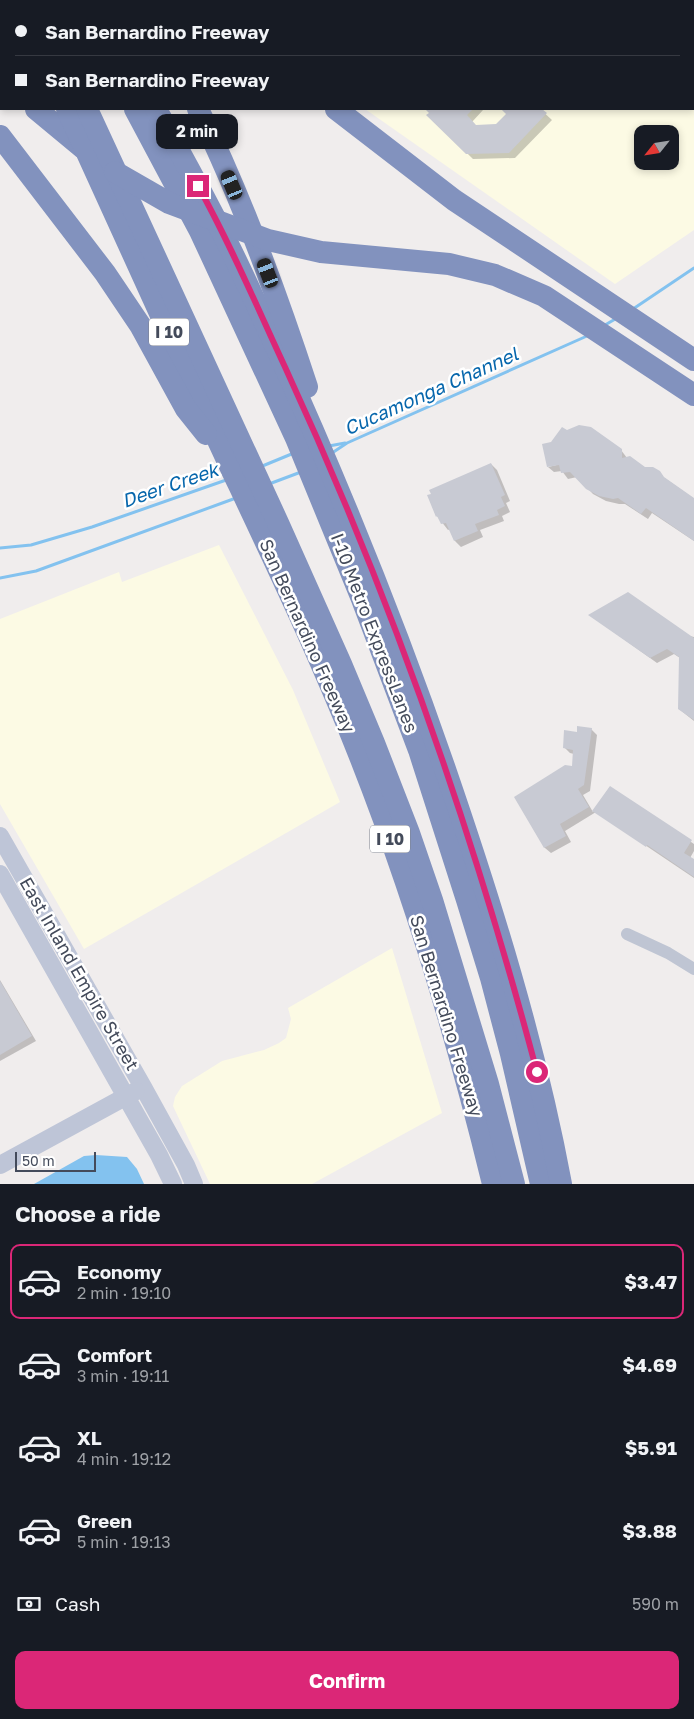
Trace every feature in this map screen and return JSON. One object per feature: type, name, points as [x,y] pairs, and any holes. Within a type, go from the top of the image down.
[{"type":"highway","points":[[37,110],[93,156],[122,176],[169,203],[268,240],[321,252],[449,264],[495,275],[532,290],[576,316],[694,395]]},
{"type":"highway","name":"San Bernardino Freeway","points":[[67,110],[108,200],[259,504],[380,809],[451,1023],[493,1184]]},
{"type":"highway","points":[[136,110],[311,432]]},
{"type":"highway","points":[[157,110],[229,245],[384,602],[422,702],[468,836],[521,1012],[562,1184]]},
{"type":"highway","points":[[198,110],[262,257],[309,393],[311,432]]},
{"type":"highway","points":[[337,110],[454,200],[694,360]]},
{"type":"highway","points":[[90,114],[138,221],[239,461]]},
{"type":"highway","points":[[0,136],[105,272],[140,325],[186,409],[239,461]]},
{"type":"highway","name":"I-10 Metro ExpressLanes","points":[[330,475],[362,599],[434,797],[490,978],[511,1054],[541,1184]]},
{"type":"highway","points":[[259,504],[345,673],[409,833],[488,1084],[514,1184]]},
{"type":"highway","points":[[556,1154],[570,1184]]},
{"type":"main road","name":"East Inland Empire Street","points":[[0,836],[186,1164],[194,1184]]},
{"type":"main road","name":"East Inland Empire Street","points":[[0,874],[159,1155],[173,1184]]},
{"type":"main road","points":[[0,1165],[143,1087]]},
{"type":"street","points":[[626,934],[668,953],[694,969]]},
{"type":"shaded area","points":[[366,110],[694,110],[694,230],[615,284]]},
{"type":"shaded area","points":[[219,545],[293,690],[340,802],[84,949],[0,804],[0,619],[119,572],[122,582]]},
{"type":"shaded area","points":[[392,948],[442,1113],[312,1184],[210,1184],[173,1106],[175,1097],[182,1086],[222,1061],[264,1050],[279,1043],[286,1038],[291,1019],[288,1008]]},
{"type":"water","points":[[84,1156],[127,1157],[137,1169],[144,1184],[34,1184]]},
{"type":"building","points":[[426,110],[472,110],[467,115],[476,125],[496,124],[506,114],[502,110],[543,110],[547,113],[509,153],[466,154],[426,115],[429,113]]},
{"type":"building","points":[[579,425],[591,427],[622,449],[622,458],[630,456],[645,467],[653,467],[694,498],[694,541],[646,508],[641,514],[618,498],[613,499],[599,496],[586,489],[570,472],[561,473],[559,465],[547,467],[542,444],[551,442],[562,427],[567,430]]},
{"type":"building","points":[[491,463],[505,495],[501,497],[505,506],[497,510],[499,515],[475,524],[478,531],[454,541],[446,523],[441,524],[436,517],[427,495],[431,494],[429,490]]},
{"type":"building","points":[[628,592],[694,638],[694,720],[678,709],[679,657],[667,649],[650,658],[588,615]]},
{"type":"building","points":[[577,726],[592,728],[584,785],[578,789],[589,807],[560,824],[566,836],[544,848],[514,797],[565,765],[572,766],[573,750],[563,748],[564,730],[577,732]]},
{"type":"building","points":[[610,786],[692,840],[684,853],[694,859],[694,877],[592,811]]},
{"type":"building","points":[[0,981],[32,1036],[0,1055]]},
{"type":"waterway","name":"Cucamonga Channel","points":[[633,309],[694,268]]},
{"type":"waterway","name":"Cucamonga Channel","points":[[605,325],[617,318]]},
{"type":"waterway","name":"Cucamonga Channel","points":[[332,453],[347,443],[587,336]]},
{"type":"waterway","name":"Deer Creek","points":[[329,446],[345,443]]},
{"type":"waterway","name":"Deer Creek","points":[[260,467],[294,453]]},
{"type":"waterway","name":"Cucamonga Channel","points":[[269,484],[301,472]]},
{"type":"waterway","name":"Deer Creek","points":[[0,548],[31,545],[92,527],[229,479]]},
{"type":"waterway","name":"Cucamonga Channel","points":[[0,578],[36,571],[236,498]]},
{"type":"route","points":[[198,186],[229,245],[315,432],[382,596],[422,702],[468,836],[496,926],[537,1072]]}]
